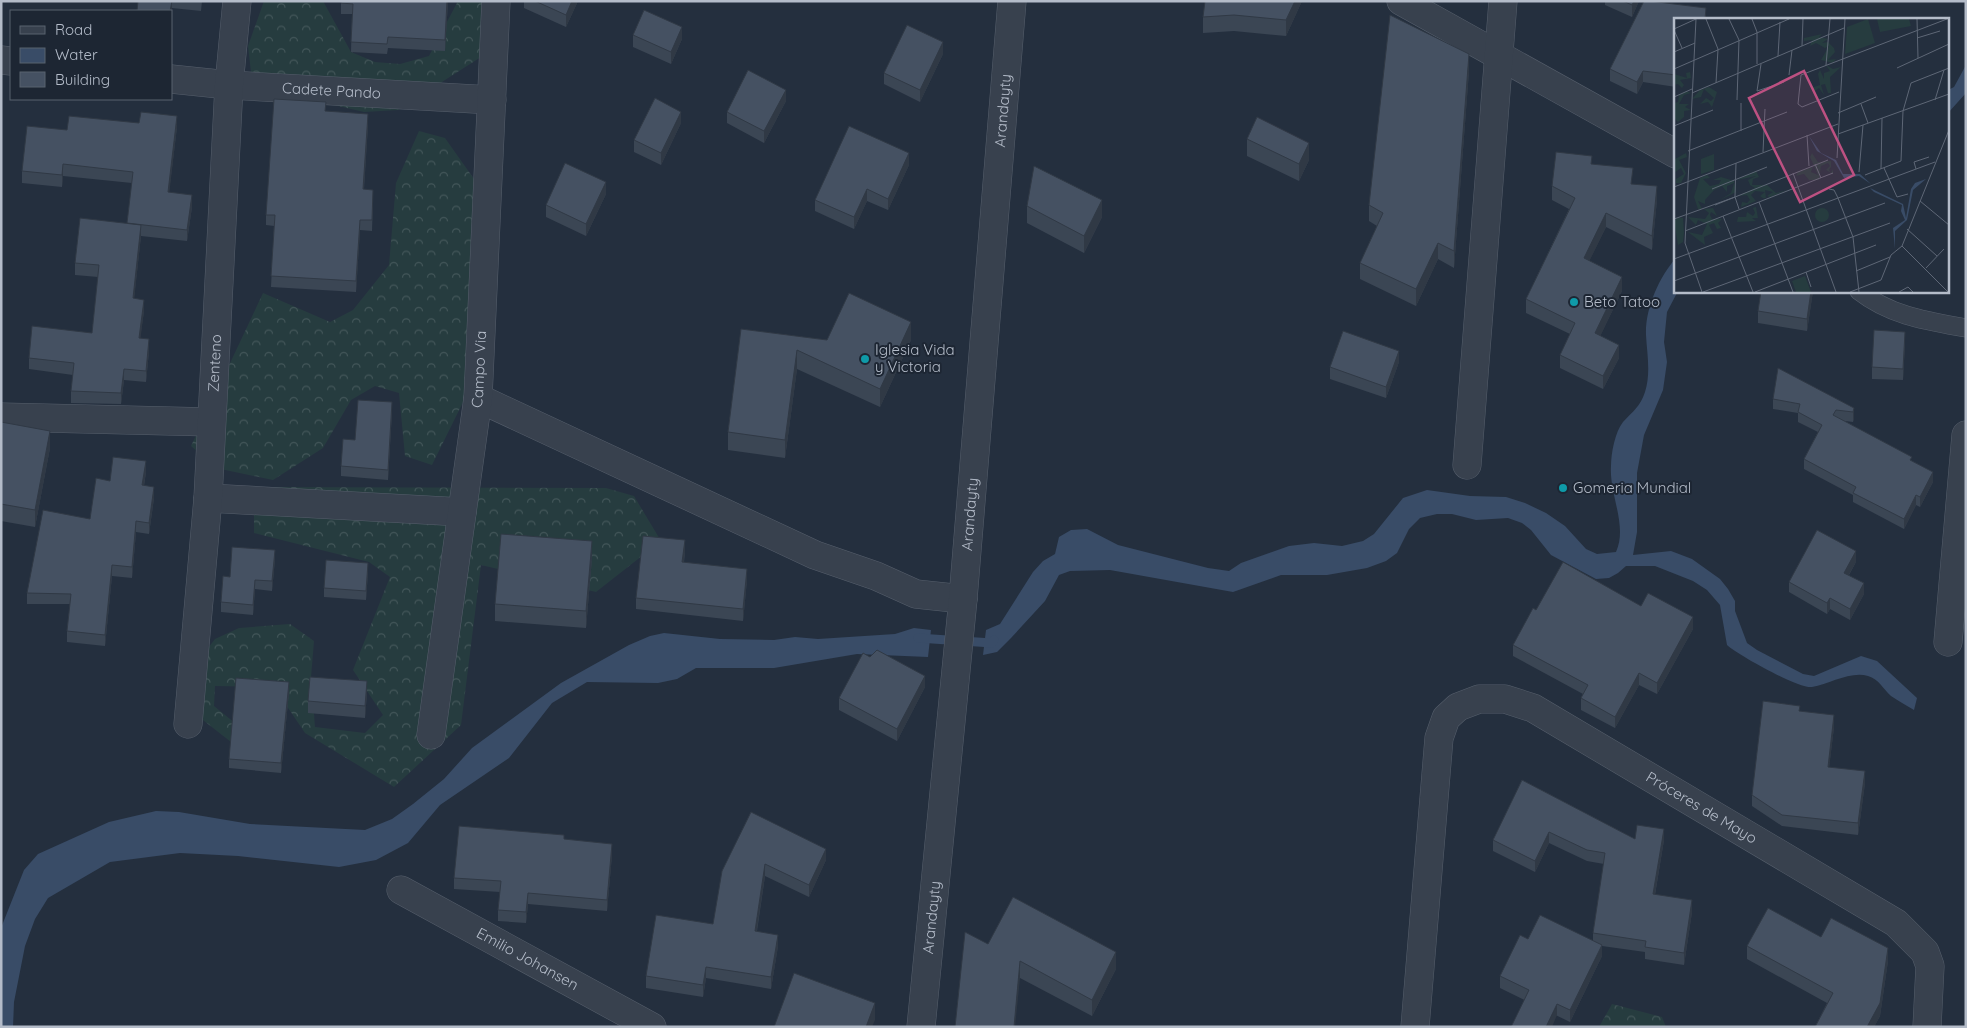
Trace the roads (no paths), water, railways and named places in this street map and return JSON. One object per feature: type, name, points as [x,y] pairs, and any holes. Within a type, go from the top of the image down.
[{"type":"street","name":"Zenteno","points":[[188,724],[208,498],[230,85],[238,1]]},
{"type":"street","name":"Campo Via","points":[[431,735],[478,398],[496,1]]},
{"type":"street","name":"Arandayty","points":[[920,1027],[962,606],[1012,1]]},
{"type":"street","points":[[1402,1],[1674,153]]},
{"type":"street","points":[[1467,465],[1503,1]]},
{"type":"street","name":"Cadete Pando","points":[[172,79],[230,85],[492,100]]},
{"type":"street","points":[[478,398],[815,555],[876,576],[916,594],[962,606]]},
{"type":"street","points":[[1,417],[211,422]]},
{"type":"street","points":[[1948,642],[1966,435]]},
{"type":"street","points":[[208,498],[462,512]]},
{"type":"street","name":"Próceres de Mayo","points":[[1415,1027],[1439,738],[1446,718],[1458,708],[1479,699],[1505,699],[1533,708],[1896,923],[1925,952],[1930,966],[1927,1027]]},
{"type":"street","name":"Emilio Johansen","points":[[401,890],[652,1027]]},
{"type":"lane","points":[[1860,292],[1890,311],[1912,318],[1966,328]]},
{"type":"water","points":[[1966,65],[1966,93],[1950,111],[1950,89],[1954,87]]},
{"type":"water","points":[[1674,261],[1674,292],[1677,292],[1667,312],[1664,342],[1667,362],[1663,390],[1644,435],[1637,473],[1637,532],[1633,555],[1671,551],[1692,559],[1720,579],[1728,589],[1735,601],[1735,611],[1747,643],[1803,674],[1814,676],[1861,656],[1877,661],[1917,698],[1914,710],[1891,696],[1872,677],[1861,675],[1847,676],[1812,687],[1795,683],[1755,663],[1727,645],[1720,605],[1707,590],[1693,581],[1655,566],[1626,566],[1609,578],[1596,579],[1551,555],[1531,530],[1522,523],[1508,518],[1476,520],[1452,514],[1437,514],[1420,518],[1409,529],[1397,553],[1386,561],[1367,568],[1327,575],[1281,575],[1233,592],[1110,570],[1070,571],[1059,575],[1045,601],[997,652],[983,655],[986,630],[1000,624],[1033,572],[1043,561],[1055,554],[1059,537],[1071,530],[1087,529],[1118,545],[1208,568],[1229,571],[1241,563],[1289,546],[1314,543],[1342,546],[1363,541],[1374,534],[1403,498],[1427,490],[1470,496],[1506,497],[1525,503],[1546,513],[1565,526],[1586,549],[1597,554],[1616,552],[1620,532],[1611,477],[1613,449],[1620,426],[1638,405],[1645,392],[1648,371],[1646,325],[1654,294]]},
{"type":"water","points":[[914,628],[931,630],[928,657],[857,654],[774,668],[696,668],[677,679],[658,683],[587,682],[552,703],[509,758],[440,805],[408,843],[376,860],[339,867],[238,856],[180,853],[110,862],[48,898],[35,919],[25,946],[14,1002],[13,1027],[1,1027],[1,928],[24,870],[38,854],[109,822],[156,811],[179,812],[250,824],[365,830],[392,819],[413,804],[444,779],[472,748],[561,683],[629,645],[650,636],[664,633],[720,639],[774,640],[795,637],[818,639],[895,634]]},
{"type":"waterway","points":[[918,638],[992,643],[994,640]]},
{"type":"place","name":"Beto Tatoo","points":[[1574,302]]},
{"type":"place","name":"Iglesia Vida y Victoria","points":[[865,359]]},
{"type":"place","name":"Gomeria Mundial","points":[[1563,488]]}]
